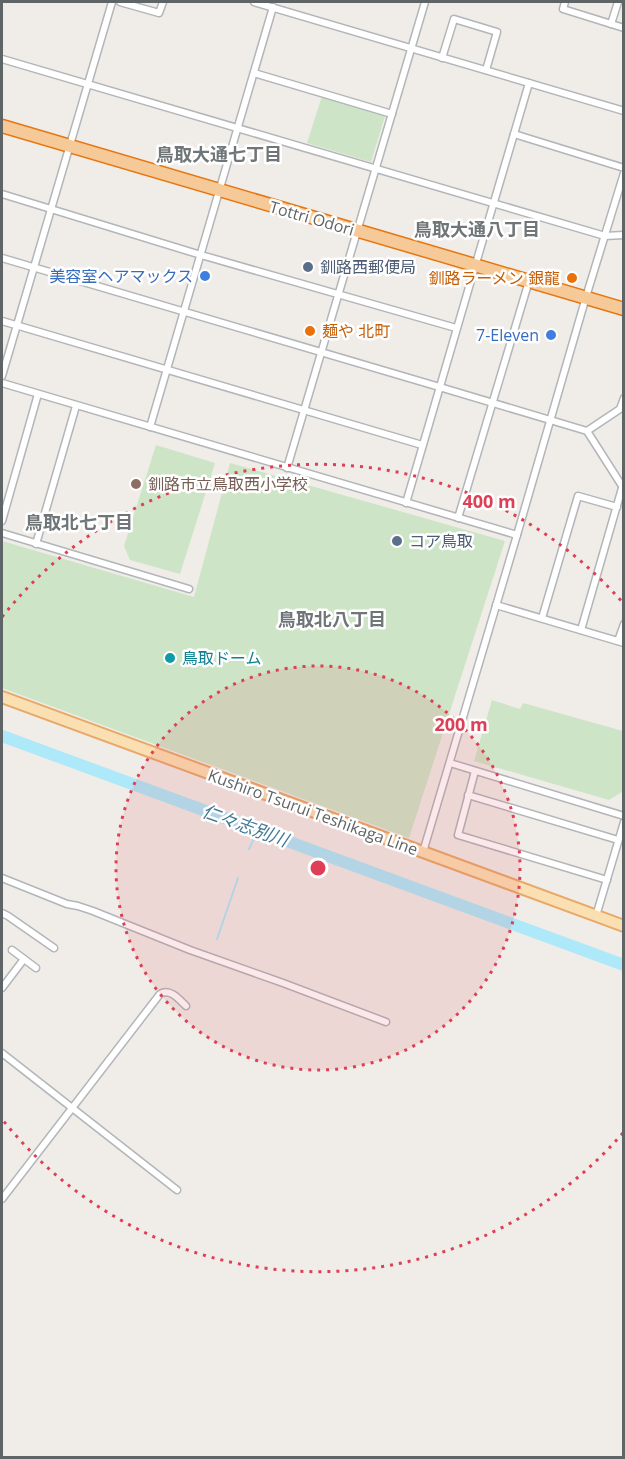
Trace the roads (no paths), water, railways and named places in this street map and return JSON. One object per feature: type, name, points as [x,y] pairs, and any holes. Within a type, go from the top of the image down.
[{"type":"highway","name":"Tottri Odori","points":[[2,126],[624,309]]},
{"type":"main road","name":"Kushiro Tsurui Teshikaga Line","points":[[2,697],[624,926]]},
{"type":"street","points":[[2,376],[112,2]]},
{"type":"street","points":[[120,2],[159,13],[163,2]]},
{"type":"street","points":[[254,2],[624,111]]},
{"type":"street","points":[[287,468],[425,2]]},
{"type":"street","points":[[565,2],[563,9],[624,28]]},
{"type":"street","points":[[611,24],[618,2]]},
{"type":"street","points":[[150,427],[273,7]]},
{"type":"street","points":[[442,58],[454,19],[497,32],[486,70]]},
{"type":"street","points":[[2,59],[605,236],[624,235]]},
{"type":"street","points":[[254,73],[392,114]]},
{"type":"street","points":[[406,503],[529,83]]},
{"type":"street","points":[[423,852],[624,170],[514,134]]},
{"type":"street","points":[[2,194],[201,255],[456,328]]},
{"type":"street","points":[[2,258],[587,431],[623,489],[581,630]]},
{"type":"street","points":[[458,518],[530,281]]},
{"type":"street","points":[[2,321],[422,445]]},
{"type":"street","points":[[2,383],[518,535]]},
{"type":"street","points":[[2,521],[38,394]]},
{"type":"street","points":[[587,431],[620,409],[624,398]]},
{"type":"street","points":[[36,544],[76,406]]},
{"type":"street","points":[[616,478],[624,473]]},
{"type":"street","points":[[542,618],[578,496],[617,507]]},
{"type":"street","points":[[2,534],[189,589]]},
{"type":"street","points":[[496,605],[621,642],[624,624]]},
{"type":"street","points":[[450,763],[624,816]]},
{"type":"street","points":[[475,771],[458,835],[607,880]]},
{"type":"street","points":[[468,795],[618,840]]},
{"type":"street","points":[[596,916],[624,822]]},
{"type":"street","points":[[2,878],[66,904],[93,911],[190,950],[386,1022]]},
{"type":"street","points":[[2,924],[5,915],[54,948]]},
{"type":"street","points":[[12,950],[36,968]]},
{"type":"street","points":[[2,987],[24,959]]},
{"type":"street","points":[[2,1199],[160,994],[168,992],[186,1005]]},
{"type":"street","points":[[2,1053],[177,1190]]},
{"type":"waterway","name":"仁々志別川","points":[[2,736],[624,965]]},
{"type":"waterway","points":[[249,849],[258,830]]},
{"type":"waterway","points":[[217,939],[238,878]]},
{"type":"place","name":"釧路西郵便局","points":[[308,267]]},
{"type":"place","name":"美容室ヘアマックス","points":[[205,276]]},
{"type":"place","name":"釧路ラーメン 銀龍","points":[[572,278]]},
{"type":"place","name":"麺や 北町","points":[[310,331]]},
{"type":"place","name":"7-Eleven","points":[[551,335]]},
{"type":"place","name":"釧路市立鳥取西小学校","points":[[136,484]]},
{"type":"place","name":"コア鳥取","points":[[397,541]]},
{"type":"place","name":"鳥取ドーム","points":[[170,658]]},
{"type":"district","name":"鳥取大通七丁目","points":[[219,155]]},
{"type":"district","name":"鳥取大通八丁目","points":[[477,230]]},
{"type":"district","name":"鳥取北七丁目","points":[[79,523]]},
{"type":"district","name":"鳥取北八丁目","points":[[332,620]]}]
